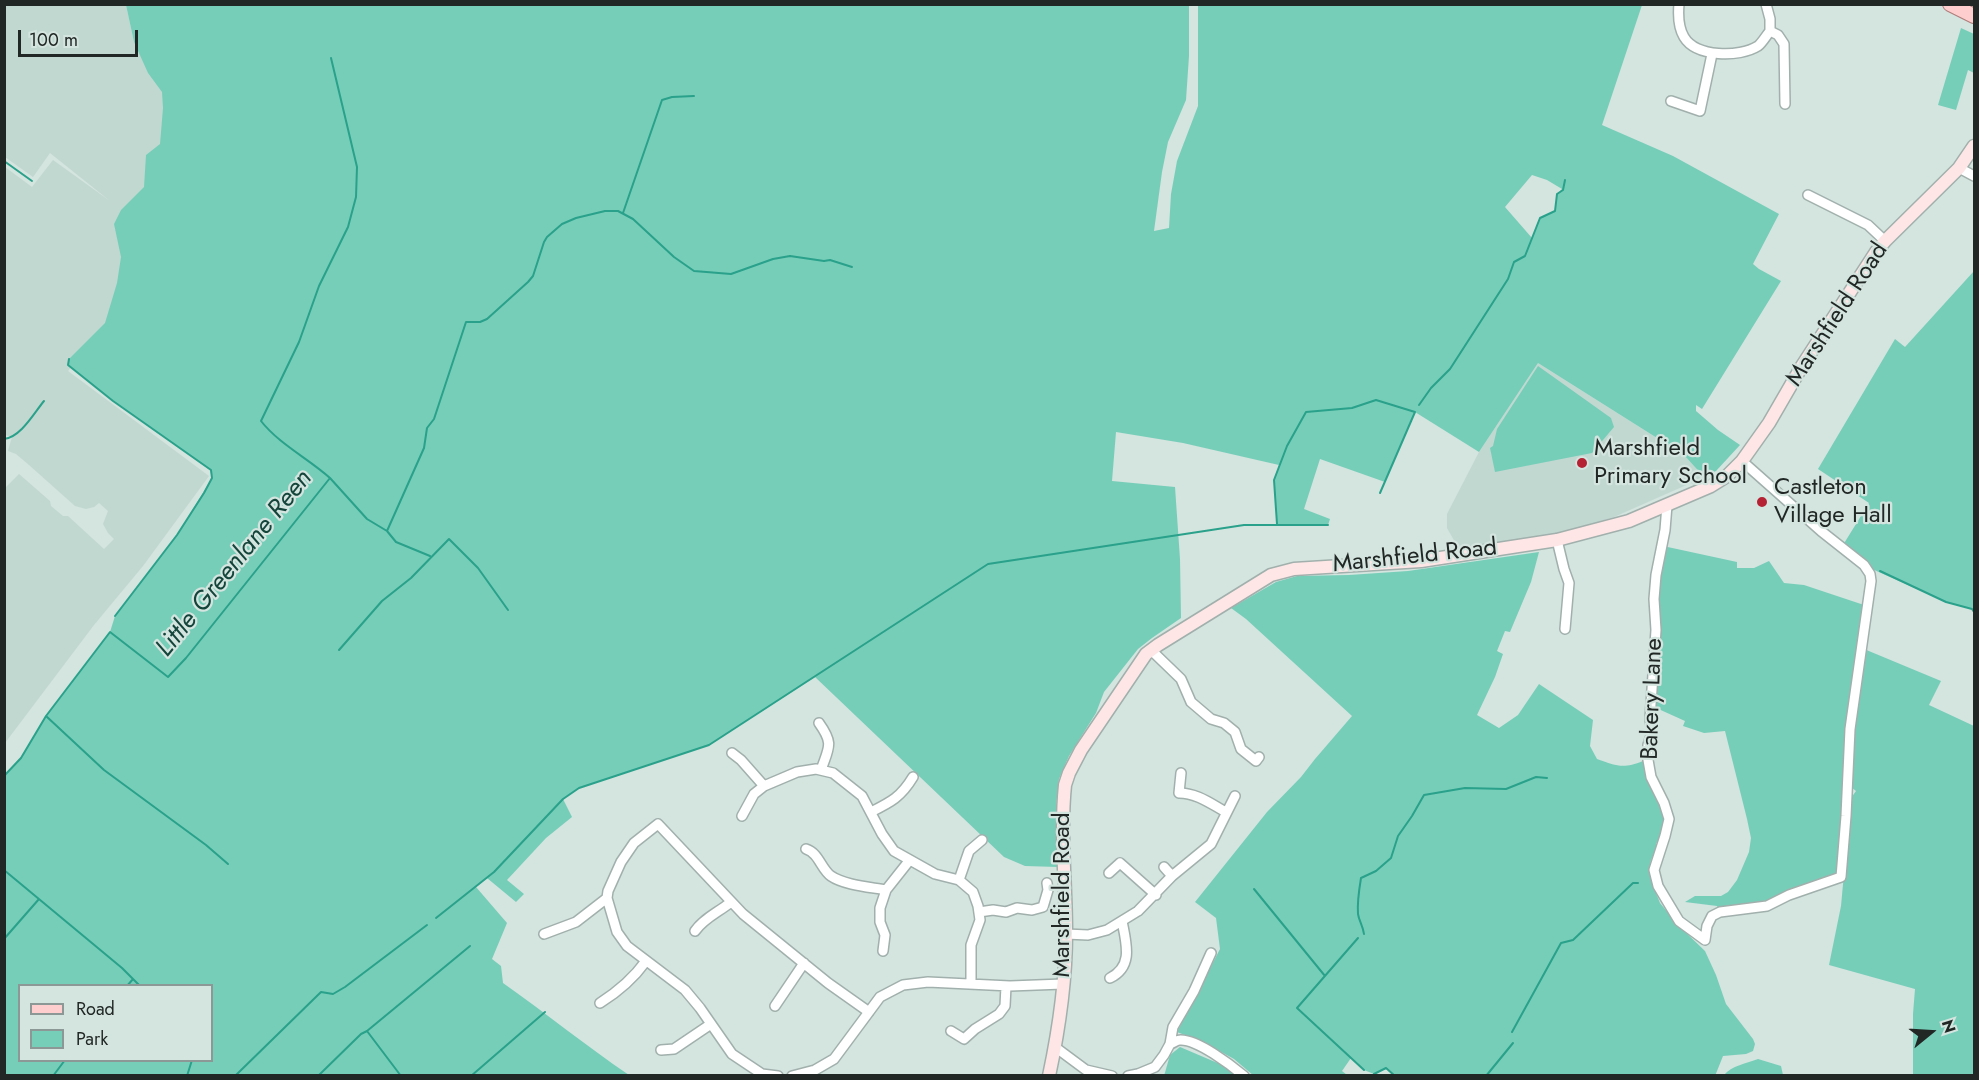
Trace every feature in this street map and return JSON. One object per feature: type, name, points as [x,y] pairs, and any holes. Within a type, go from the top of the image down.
[{"type":"main road","points":[[1950,4],[1974,16]]},
{"type":"street","points":[[1679,4],[1678,21],[1684,38],[1712,54],[1742,52],[1758,45],[1770,31],[1766,4]]},
{"type":"street","points":[[1770,31],[1778,35],[1784,44],[1785,104]]},
{"type":"street","points":[[1671,101],[1701,111],[1712,54]]},
{"type":"street","name":"Marshfield Road","points":[[1049,1076],[1063,984],[1066,934],[1064,800],[1069,774],[1081,750],[1151,650],[1271,575],[1280,572],[1294,569],[1421,561],[1557,540],[1629,521],[1696,493],[1727,476],[1742,461],[1885,240],[1959,168],[1974,146]]},
{"type":"street","points":[[1959,168],[1974,176]]},
{"type":"street","points":[[1808,195],[1868,225],[1885,240]]},
{"type":"street","name":"Bakery Lane","points":[[1667,505],[1654,599],[1656,641],[1650,719],[1652,733],[1647,760],[1669,819],[1654,870],[1658,886],[1678,921],[1705,940],[1707,926],[1712,916],[1720,912],[1767,906],[1790,895],[1841,878],[1850,729],[1871,581],[1870,574],[1864,565],[1821,531],[1742,461]]},
{"type":"street","points":[[1557,540],[1564,569],[1574,583],[1565,629]]},
{"type":"street","points":[[1151,650],[1181,679],[1191,702],[1212,719],[1224,723],[1234,732],[1241,748],[1256,761],[1259,757]]},
{"type":"street","points":[[819,723],[828,735],[829,746],[821,770]]},
{"type":"street","points":[[732,753],[741,766],[764,786]]},
{"type":"street","points":[[742,816],[754,794],[764,786],[797,772],[816,769],[833,773],[862,796],[882,834],[894,851],[935,874],[960,880],[973,892],[980,920],[971,945],[971,984]]},
{"type":"street","points":[[1180,773],[1179,793],[1200,797],[1226,812]]},
{"type":"street","points":[[871,812],[907,796],[913,777]]},
{"type":"street","points":[[1066,934],[1088,935],[1107,930],[1138,911],[1172,876],[1211,844],[1235,796]]},
{"type":"street","points":[[778,1076],[761,1075],[732,1054],[685,990],[627,946],[617,932],[607,898],[608,891],[621,862],[634,843],[658,824],[743,914],[828,983],[869,1012]]},
{"type":"street","points":[[960,880],[965,848],[982,840]]},
{"type":"street","points":[[806,849],[812,851],[829,875],[841,882],[886,890]]},
{"type":"street","points":[[819,860],[827,852]]},
{"type":"street","points":[[883,951],[885,935],[880,922],[880,908],[886,890],[909,861]]},
{"type":"street","points":[[1109,873],[1120,863],[1156,895]]},
{"type":"street","points":[[1164,867],[1172,876]]},
{"type":"street","points":[[979,912],[993,910],[1006,912],[1017,908],[1032,910],[1043,907],[1048,890],[1047,883]]},
{"type":"street","points":[[544,934],[576,921],[607,898]]},
{"type":"street","points":[[695,931],[702,922],[731,902]]},
{"type":"street","points":[[1110,978],[1119,973],[1124,964],[1127,949],[1122,921]]},
{"type":"street","points":[[1128,1076],[1155,1067],[1164,1055],[1170,1044],[1173,1027],[1194,991],[1211,953]]},
{"type":"street","points":[[600,1003],[620,991],[646,961]]},
{"type":"street","points":[[775,1006],[804,963]]},
{"type":"street","points":[[1124,964],[1134,970]]},
{"type":"street","points":[[792,1076],[816,1073],[834,1059],[880,997],[903,985],[928,982],[1006,986],[1063,984]]},
{"type":"street","points":[[951,1031],[964,1039],[999,1014],[1005,1006],[1006,986]]},
{"type":"street","points":[[661,1050],[674,1049],[711,1024]]},
{"type":"street","points":[[1170,1044],[1180,1040],[1200,1046],[1227,1061],[1244,1076]]},
{"type":"street","points":[[1055,1047],[1086,1070],[1112,1076]]},
{"type":"shaded area","points":[[5,5],[126,5],[134,42],[165,92],[164,145],[124,258],[107,325],[68,371],[209,476],[143,566],[94,625],[5,743],[5,488],[19,474],[50,501],[51,506],[63,516],[68,516],[104,549],[114,539],[103,524],[108,511],[99,503],[86,509],[75,506],[16,454],[8,451],[12,437],[5,435],[5,167],[32,187],[53,160],[110,201],[50,153],[33,177],[5,157]]},
{"type":"shaded area","name":"Marshfield Primary School","points":[[1538,363],[1684,455],[1705,478],[1694,485],[1691,483],[1614,517],[1565,532],[1459,549],[1447,528],[1447,514],[1479,452]]},
{"type":"green space","points":[[126,5],[1189,5],[1186,100],[1168,142],[1154,231],[1169,228],[1171,194],[1177,161],[1198,106],[1198,5],[1642,5],[1602,125],[1673,156],[1779,214],[1753,264],[1781,281],[1702,409],[1696,405],[1696,411],[1740,445],[1716,471],[1704,477],[1684,455],[1538,363],[1479,452],[1415,412],[1385,482],[1320,459],[1304,509],[1330,519],[1328,525],[1277,524],[1274,480],[1279,465],[1183,443],[1116,432],[1112,481],[1175,487],[1181,618],[1138,649],[1104,692],[1096,713],[1069,756],[1059,779],[1056,806],[1058,867],[1025,866],[1004,857],[815,677],[709,745],[579,788],[563,799],[572,817],[546,838],[507,880],[524,894],[516,902],[487,878],[476,887],[507,923],[492,959],[501,966],[503,983],[629,1075],[5,1076],[5,776],[21,758],[46,716],[110,632],[115,616],[177,535],[212,478],[210,470],[113,401],[68,365],[69,359],[105,323],[117,283],[121,257],[114,224],[121,210],[144,187],[146,155],[160,144],[162,92],[148,73],[134,42]],"holes":[[[1532,175],[1547,180],[1562,189],[1557,194],[1555,211],[1540,218],[1532,238],[1505,207]]]},
{"type":"green space","points":[[1961,28],[1974,34],[1974,73],[1968,70],[1956,110],[1938,105]]},
{"type":"green space","points":[[1974,271],[1974,612],[1972,609],[1946,602],[1872,569],[1843,545],[1869,503],[1818,469],[1895,339],[1905,347]]},
{"type":"green space","points":[[1538,366],[1611,418],[1614,427],[1592,453],[1495,472],[1490,448],[1493,446],[1497,429]]},
{"type":"green space","points":[[1663,546],[1737,562],[1737,568],[1754,568],[1769,561],[1784,583],[1804,585],[1864,605],[1837,875],[1762,904],[1719,910],[1717,906],[1685,902],[1695,896],[1721,896],[1728,892],[1737,880],[1749,852],[1751,838],[1725,731],[1704,733],[1683,726],[1685,721],[1654,707],[1656,591]]},
{"type":"green space","points":[[1539,552],[1531,582],[1510,632],[1505,631],[1497,651],[1503,654],[1477,715],[1499,728],[1518,715],[1539,684],[1593,720],[1590,746],[1597,759],[1620,766],[1643,761],[1650,786],[1664,816],[1664,830],[1656,844],[1657,848],[1649,870],[1652,883],[1660,903],[1678,925],[1705,951],[1726,1004],[1753,1039],[1755,1044],[1753,1051],[1746,1054],[1723,1056],[1715,1076],[1395,1076],[1386,1068],[1374,1074],[1364,1070],[1351,1058],[1342,1071],[1347,1075],[1254,1076],[1234,1059],[1203,1042],[1177,1032],[1220,949],[1216,918],[1195,902],[1267,812],[1301,777],[1352,716],[1231,608],[1276,582],[1297,576],[1408,571]]},
{"type":"green space","points":[[1864,649],[1941,681],[1929,705],[1974,726],[1974,1075],[1913,1075],[1915,989],[1829,965],[1841,906],[1851,798],[1856,791],[1851,787],[1855,724]]},
{"type":"green space","points":[[1180,1047],[1227,1067],[1238,1076],[1164,1076],[1170,1055]]},
{"type":"green space","points":[[1758,1059],[1781,1066],[1783,1075],[1724,1075],[1735,1067]]},
{"type":"waterway","name":"Little Greenlane Reen","points":[[4,776],[21,758],[46,716],[110,632],[168,677],[186,658],[330,478],[276,437],[261,421],[299,342],[319,286],[348,227],[356,197],[357,167],[331,58]]},
{"type":"waterway","points":[[623,213],[662,100],[694,96]]},
{"type":"waterway","points":[[4,161],[32,181]]},
{"type":"waterway","points":[[1419,405],[1431,388],[1450,369],[1508,279],[1514,262],[1525,256],[1540,218],[1555,211],[1557,194],[1563,190],[1565,180]]},
{"type":"waterway","points":[[387,531],[424,448],[427,428],[434,419],[466,322],[480,322],[487,319],[528,282],[533,276],[544,242],[562,224],[605,211],[618,211],[633,219],[674,257],[694,271],[731,274],[773,259],[790,256],[830,260],[852,267]]},
{"type":"waterway","points":[[69,359],[68,365],[113,401],[211,470],[212,478],[177,535],[115,616]]},
{"type":"waterway","points":[[1277,524],[1274,480],[1287,446],[1306,412],[1352,408],[1376,400],[1415,412],[1380,493]]},
{"type":"waterway","points":[[4,439],[16,434],[44,401]]},
{"type":"waterway","points":[[330,478],[367,519],[387,531],[396,542],[430,556]]},
{"type":"waterway","points":[[436,918],[494,872],[563,799],[579,788],[709,745],[988,564],[1244,525],[1328,525]]},
{"type":"waterway","points":[[339,650],[382,601],[411,578],[449,539],[478,568],[508,610]]},
{"type":"waterway","points":[[1880,571],[1946,602],[1972,609],[1974,612]]},
{"type":"waterway","points":[[46,716],[104,770],[206,845],[228,864]]},
{"type":"waterway","points":[[1364,934],[1358,914],[1361,878],[1376,871],[1391,858],[1398,836],[1424,795],[1465,788],[1506,789],[1536,777],[1547,778]]},
{"type":"waterway","points":[[4,870],[122,968],[138,984]]},
{"type":"waterway","points":[[1512,1032],[1561,943],[1573,940],[1633,883],[1638,883]]},
{"type":"waterway","points":[[1254,889],[1325,976]]},
{"type":"waterway","points":[[4,939],[39,899]]},
{"type":"waterway","points":[[235,1076],[321,992],[333,994],[345,987],[427,925]]},
{"type":"waterway","points":[[1358,938],[1297,1008],[1364,1070]]},
{"type":"waterway","points":[[318,1076],[361,1034],[470,946]]},
{"type":"waterway","points":[[129,984],[133,979]]},
{"type":"waterway","points":[[471,1076],[545,1012]]},
{"type":"waterway","points":[[367,1031],[401,1076]]},
{"type":"waterway","points":[[1486,1076],[1513,1043]]},
{"type":"waterway","points":[[53,1076],[64,1062]]},
{"type":"waterway","points":[[187,1076],[191,1062]]},
{"type":"waterway","points":[[1374,1074],[1386,1068],[1395,1076]]},
{"type":"place","name":"Marshfield Primary School","points":[[1582,463]]},
{"type":"place","name":"Castleton Village Hall","points":[[1762,502]]}]
